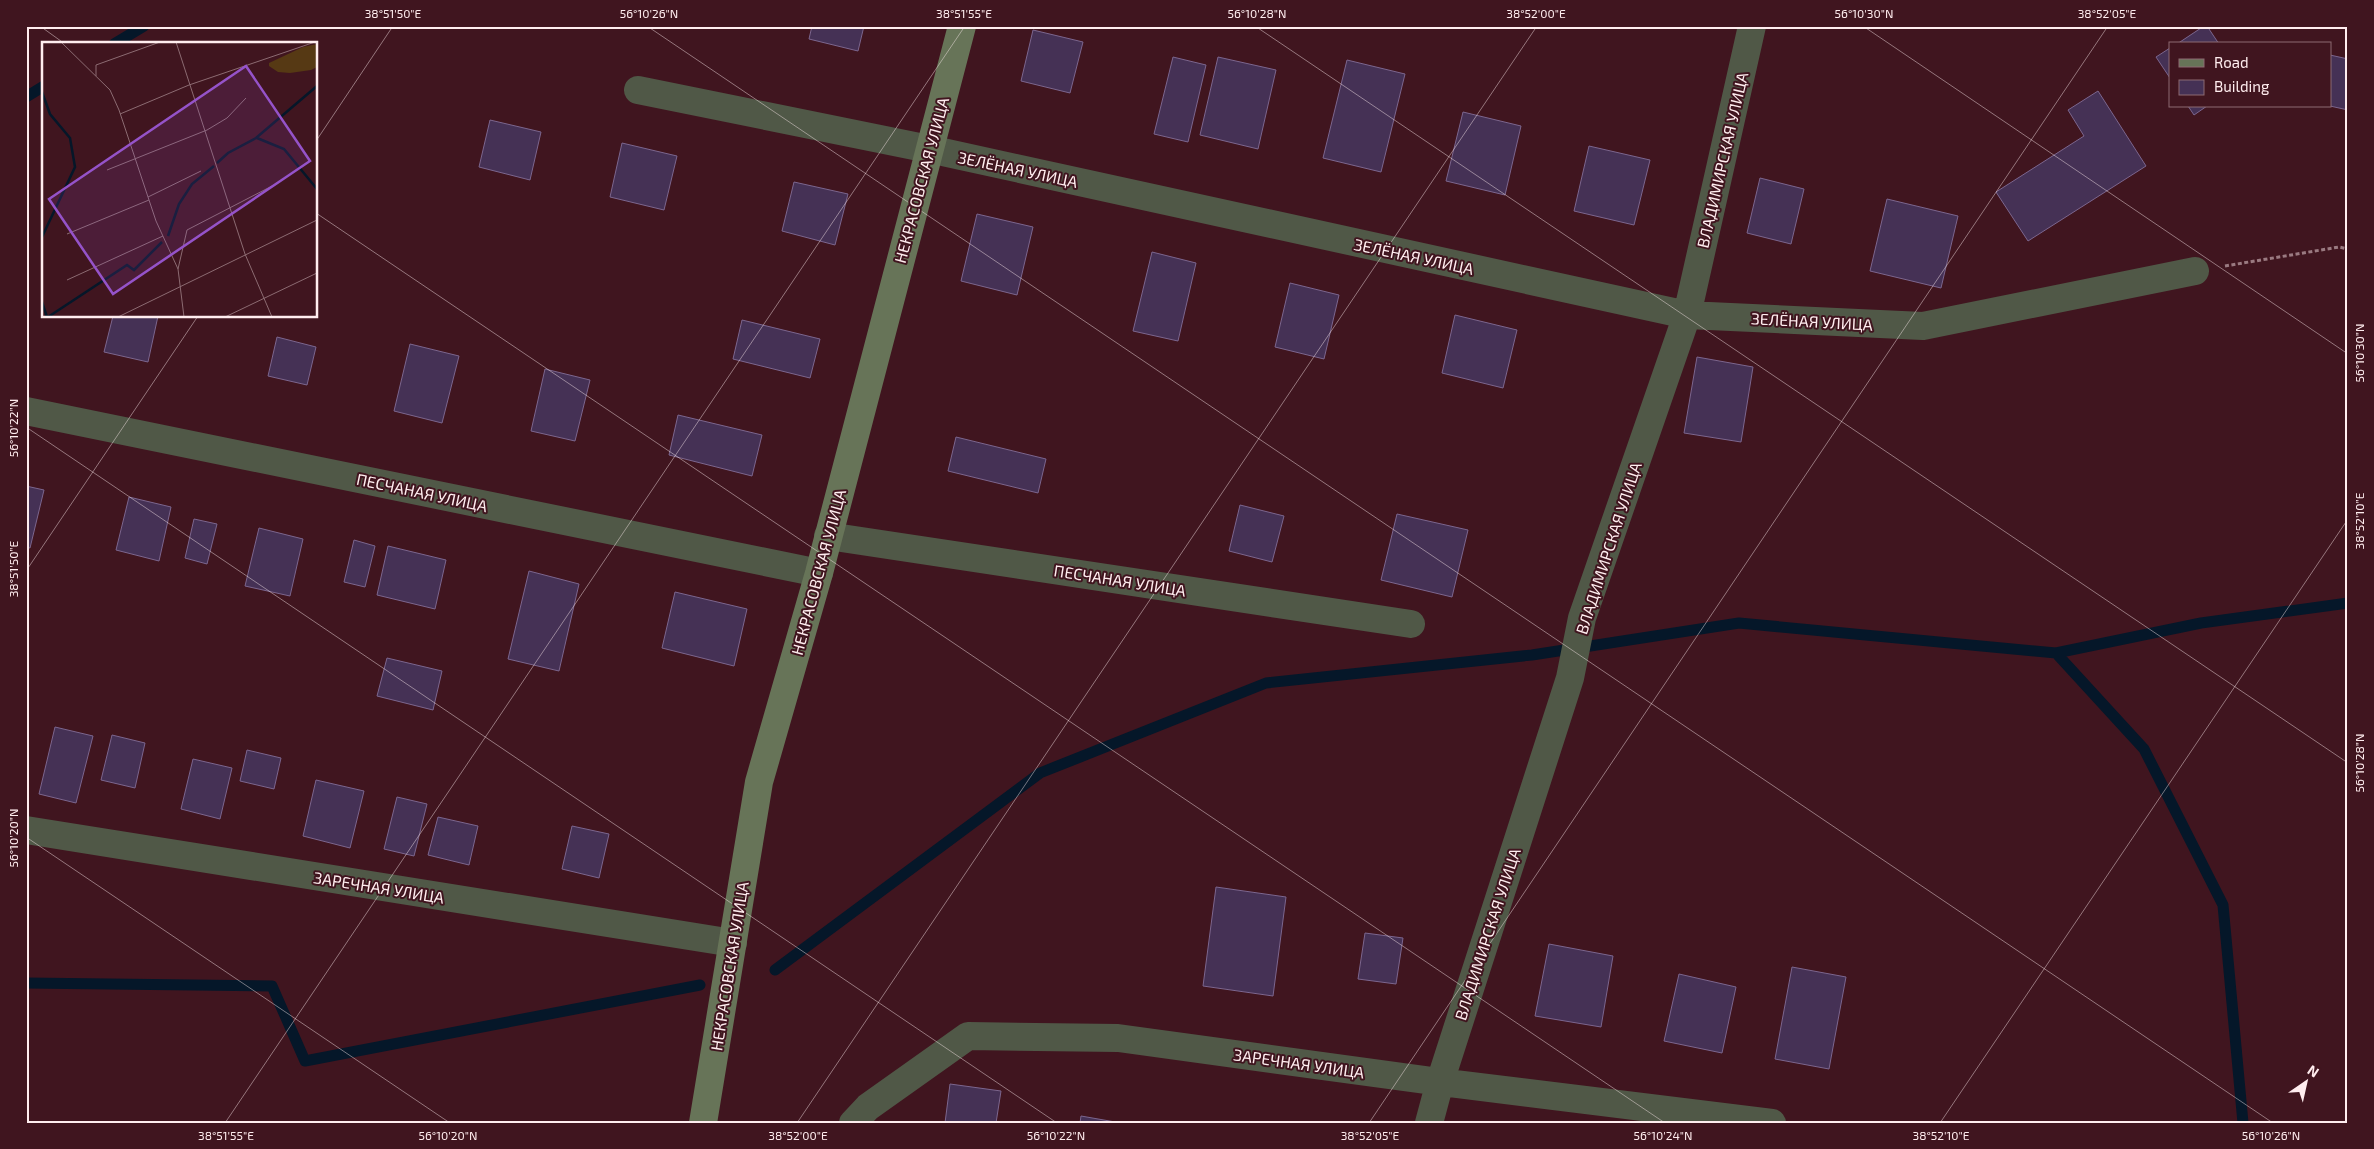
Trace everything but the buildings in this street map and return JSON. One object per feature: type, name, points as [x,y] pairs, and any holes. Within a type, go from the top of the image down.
[{"type":"street","name":"НЕКРАСОВСКАЯ УЛИЦА","points":[[703,1123],[758,782],[819,573],[962,26]]},
{"type":"street","name":"ВЛАДИМИРСКАЯ УЛИЦА","points":[[1429,1123],[1440,1082],[1570,678],[1582,618],[1688,315],[1752,26]]},
{"type":"street","name":"ЗЕЛЁНАЯ УЛИЦА","points":[[638,90],[929,149],[1688,315],[1923,326],[2195,270]]},
{"type":"street","name":"ПЕСЧАНАЯ УЛИЦА","points":[[26,411],[819,573]]},
{"type":"street","name":"ПЕСЧАНАЯ УЛИЦА","points":[[828,536],[1411,624]]},
{"type":"street","name":"ЗАРЕЧНАЯ УЛИЦА","points":[[26,830],[733,943]]},
{"type":"street","name":"ЗАРЕЧНАЯ УЛИЦА","points":[[853,1123],[868,1107],[968,1036],[1118,1038],[1440,1082],[1772,1123]]},
{"type":"path","points":[[2195,270],[2339,247],[2348,249]]},
{"type":"waterway","points":[[117,42],[144,26]]},
{"type":"waterway","points":[[26,97],[42,87]]},
{"type":"waterway","points":[[775,970],[1040,773],[1266,683],[1532,655],[1739,623],[2056,653],[2201,623],[2348,603]]},
{"type":"waterway","points":[[2056,653],[2144,749],[2223,905],[2243,1123]]},
{"type":"waterway","points":[[26,983],[272,986],[305,1061],[700,985]]}]
